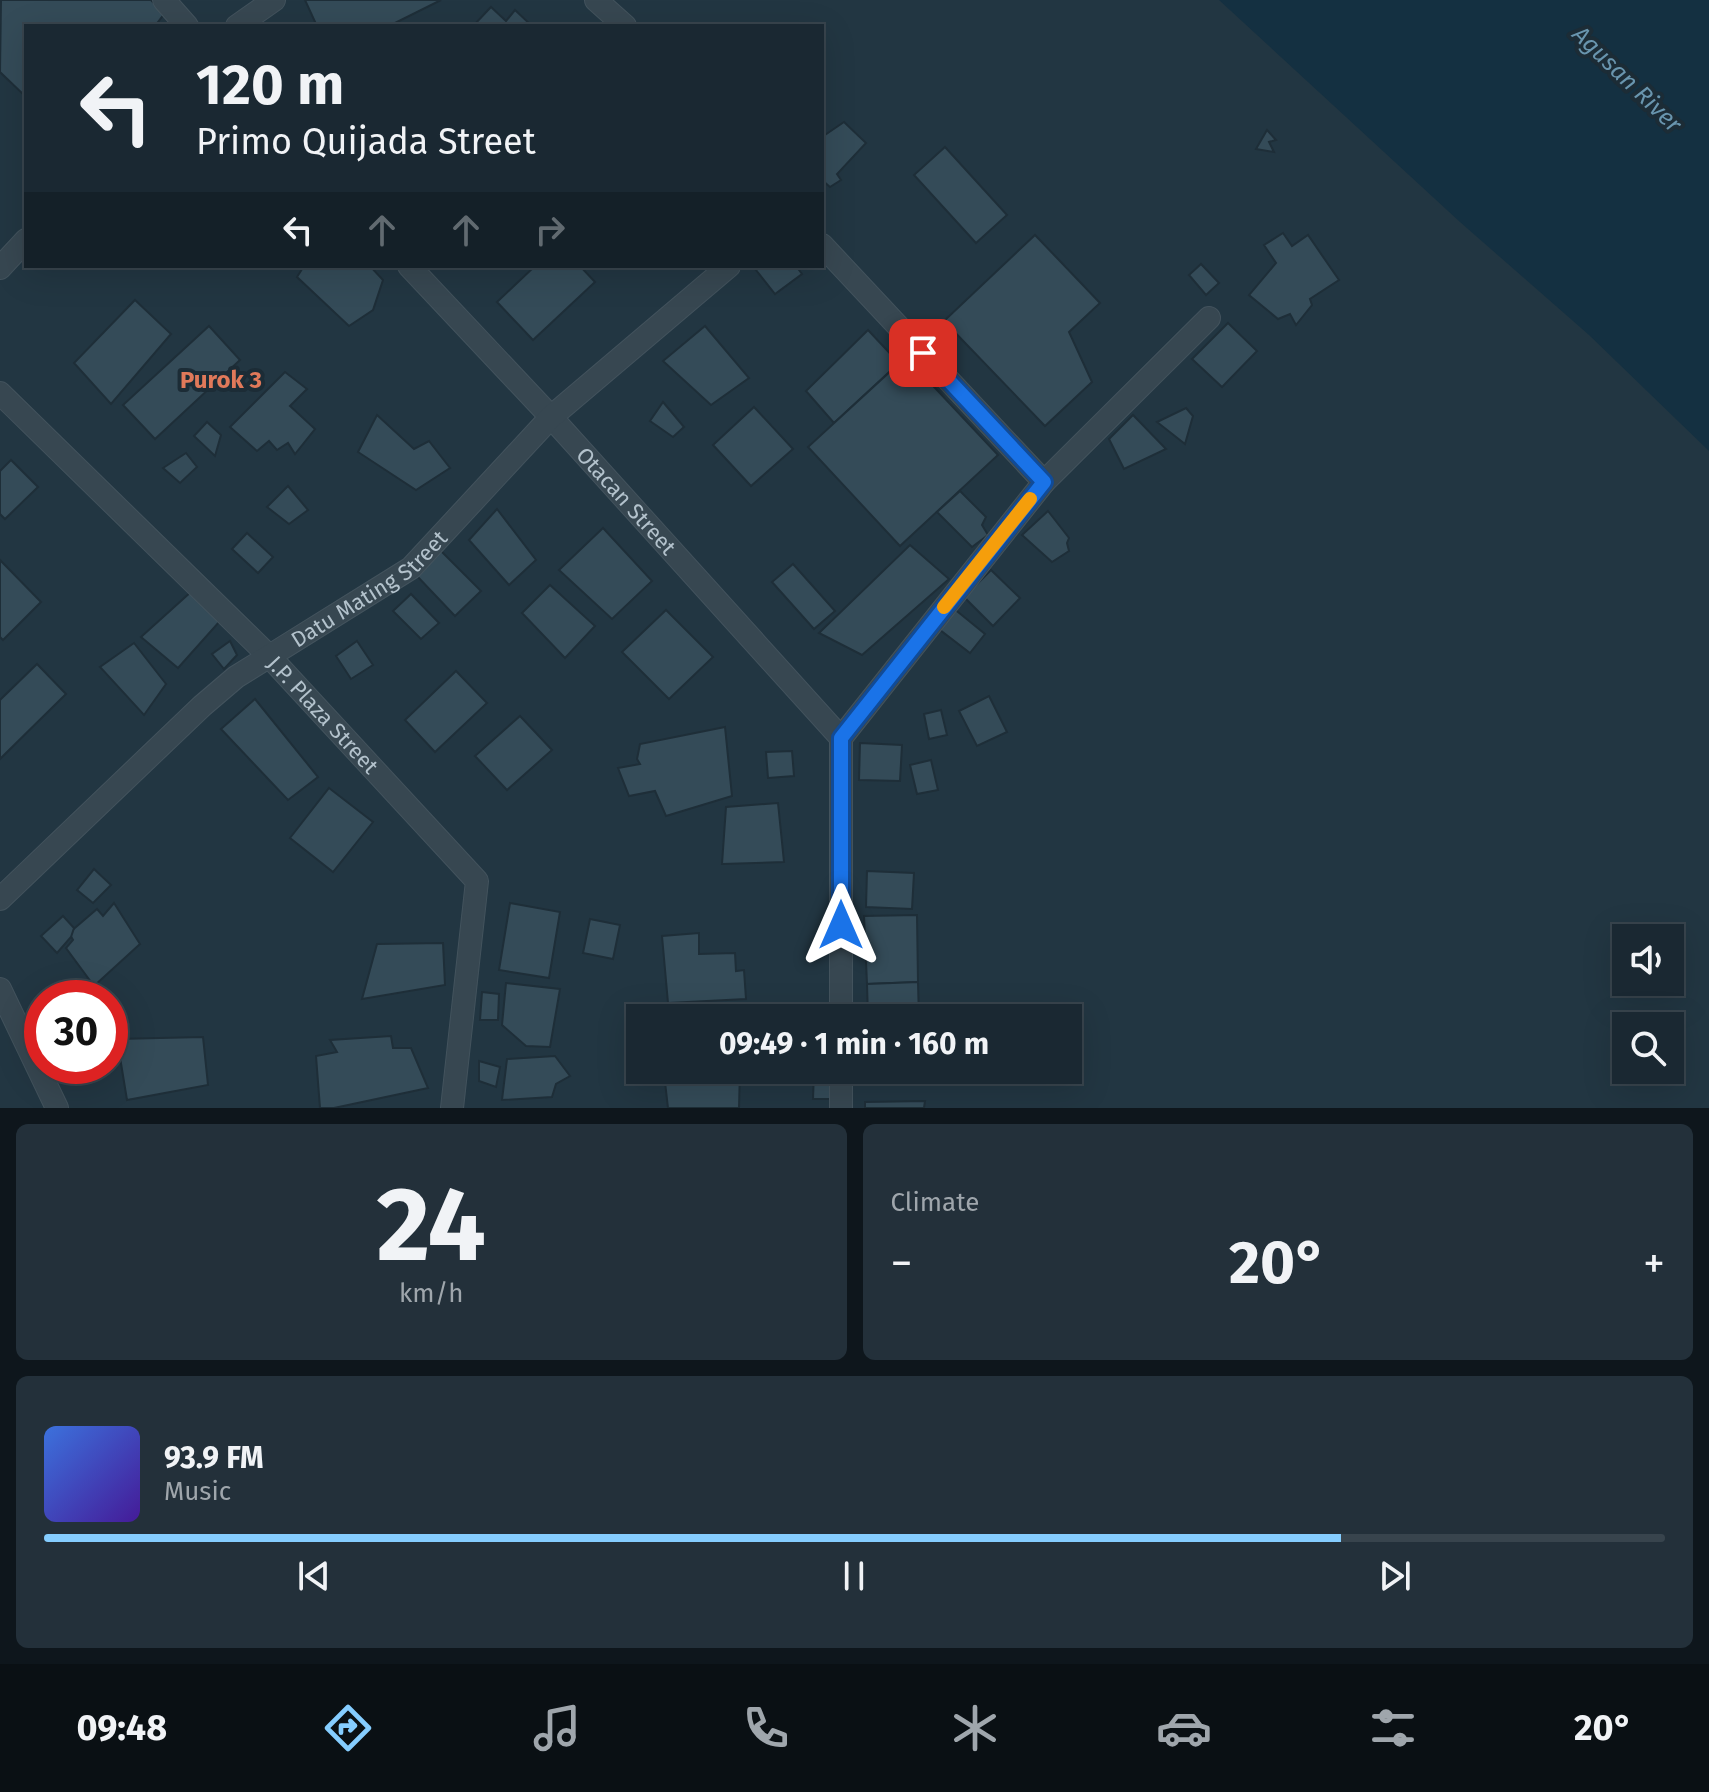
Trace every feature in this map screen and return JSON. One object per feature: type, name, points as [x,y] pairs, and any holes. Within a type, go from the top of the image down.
[{"type":"street","points":[[164,0],[185,24]]},
{"type":"street","points":[[240,24],[274,0]]},
{"type":"street","points":[[596,0],[623,24]]},
{"type":"street","points":[[0,268],[24,242]]},
{"type":"street","points":[[824,247],[1044,482]]},
{"type":"street","name":"Otacan Street","points":[[411,268],[551,417],[841,738]]},
{"type":"street","name":"Datu Mating Street","points":[[0,899],[236,677],[411,568],[551,417],[727,268]]},
{"type":"street","points":[[841,1004],[841,738],[1044,482],[1209,318]]},
{"type":"street","name":"J.P. Plaza Street","points":[[0,393],[269,656],[477,881],[452,1108]]},
{"type":"street","points":[[0,989],[57,1108]]},
{"type":"street","points":[[841,1084],[841,1108]]},
{"type":"water","name":"Agusan River","points":[[1219,0],[1709,0],[1709,451],[1589,335],[1460,222]]},
{"type":"building","points":[[1,0],[151,0],[164,14],[156,24],[24,24],[24,95],[0,72]]},
{"type":"building","points":[[305,0],[441,0],[393,24],[316,24]]},
{"type":"building","points":[[491,7],[506,21],[515,10],[530,24],[475,24]]},
{"type":"building","points":[[844,122],[866,143],[837,174],[841,180],[830,187],[824,182],[824,136]]},
{"type":"building","points":[[1267,130],[1276,140],[1269,142],[1274,152],[1256,149]]},
{"type":"building","points":[[945,147],[1007,215],[976,243],[914,175]]},
{"type":"building","points":[[1283,233],[1292,246],[1308,235],[1339,280],[1310,299],[1312,305],[1296,325],[1290,314],[1278,319],[1249,295],[1276,263],[1264,245]]},
{"type":"building","points":[[1035,235],[1100,303],[1069,332],[1092,382],[1045,426],[944,321]]},
{"type":"building","points":[[1201,264],[1219,283],[1206,295],[1189,275]]},
{"type":"building","points":[[303,268],[372,268],[383,280],[373,310],[349,326],[297,277]]},
{"type":"building","points":[[533,268],[582,268],[595,282],[533,340],[497,302]]},
{"type":"building","points":[[798,268],[802,274],[775,294],[756,270]]},
{"type":"building","points":[[135,300],[171,334],[111,404],[74,363]]},
{"type":"building","points":[[1228,323],[1257,351],[1222,387],[1192,359]]},
{"type":"building","points":[[209,326],[240,360],[155,439],[123,405]]},
{"type":"building","points":[[705,326],[749,378],[711,405],[663,361]]},
{"type":"building","points":[[868,330],[899,363],[834,423],[806,391]]},
{"type":"building","points":[[906,357],[998,455],[900,546],[808,447]]},
{"type":"building","points":[[285,372],[307,389],[290,406],[315,429],[295,454],[288,443],[277,450],[269,441],[257,451],[230,427]]},
{"type":"building","points":[[663,402],[684,427],[673,437],[650,421]]},
{"type":"building","points":[[754,407],[793,449],[751,486],[713,445]]},
{"type":"building","points":[[1186,408],[1193,416],[1185,444],[1157,422]]},
{"type":"building","points":[[377,415],[414,449],[429,441],[450,468],[416,490],[358,452]]},
{"type":"building","points":[[1133,415],[1166,449],[1124,469],[1109,439]]},
{"type":"building","points":[[207,422],[221,435],[215,456],[194,436]]},
{"type":"building","points":[[186,453],[197,467],[180,483],[163,468]]},
{"type":"building","points":[[11,460],[38,487],[5,519],[0,514],[0,471]]},
{"type":"building","points":[[288,486],[308,510],[289,524],[267,507]]},
{"type":"building","points":[[960,491],[986,517],[982,525],[988,535],[972,547],[937,512]]},
{"type":"building","points":[[497,509],[536,560],[509,585],[469,540]]},
{"type":"building","points":[[1048,511],[1069,538],[1069,551],[1052,562],[1022,535]]},
{"type":"building","points":[[603,528],[652,581],[612,619],[559,570]]},
{"type":"building","points":[[247,533],[273,557],[258,573],[232,549]]},
{"type":"building","points":[[910,545],[949,579],[862,655],[819,633]]},
{"type":"building","points":[[441,551],[481,591],[455,616],[416,575]]},
{"type":"building","points":[[0,560],[41,602],[3,640],[0,637]]},
{"type":"building","points":[[793,564],[835,611],[814,629],[772,582]]},
{"type":"building","points":[[991,570],[1020,598],[993,626],[964,597]]},
{"type":"building","points":[[550,585],[595,626],[565,658],[522,613]]},
{"type":"building","points":[[192,591],[220,621],[178,668],[141,637]]},
{"type":"building","points":[[411,594],[439,623],[421,639],[393,611]]},
{"type":"building","points":[[947,603],[985,634],[970,653],[931,623]]},
{"type":"building","points":[[666,610],[713,657],[669,699],[622,652]]},
{"type":"building","points":[[230,641],[237,655],[224,669],[212,654]]},
{"type":"building","points":[[357,641],[373,665],[351,679],[336,656]]},
{"type":"building","points":[[134,643],[166,684],[144,715],[100,667]]},
{"type":"building","points":[[37,664],[66,694],[0,759],[0,700]]},
{"type":"building","points":[[456,671],[487,703],[435,752],[405,720]]},
{"type":"building","points":[[989,696],[1007,732],[977,746],[959,711]]},
{"type":"building","points":[[255,699],[318,777],[288,800],[221,729]]},
{"type":"building","points":[[941,710],[947,735],[929,739],[924,714]]},
{"type":"building","points":[[520,716],[552,750],[507,790],[475,756]]},
{"type":"building","points":[[725,727],[732,796],[666,816],[655,791],[629,796],[618,768],[640,764],[637,759],[640,744]]},
{"type":"building","points":[[860,743],[902,745],[900,781],[859,780]]},
{"type":"building","points":[[792,751],[794,776],[768,778],[766,752]]},
{"type":"building","points":[[931,760],[938,790],[917,794],[910,765]]},
{"type":"building","points":[[329,788],[373,822],[333,872],[290,838]]},
{"type":"building","points":[[778,803],[784,862],[722,864],[726,807]]},
{"type":"building","points":[[94,869],[111,885],[93,903],[77,890]]},
{"type":"building","points":[[867,871],[914,873],[912,909],[866,907]]},
{"type":"building","points":[[114,903],[140,944],[101,980],[90,980],[66,948],[73,940],[69,933],[97,909],[103,916]]},
{"type":"building","points":[[510,903],[560,912],[549,978],[499,970]]},
{"type":"building","points":[[917,915],[918,982],[867,984],[864,916]]},
{"type":"building","points":[[63,916],[74,928],[71,937],[57,953],[41,936]]},
{"type":"building","points":[[590,919],[620,925],[613,959],[583,953]]},
{"type":"building","points":[[699,933],[699,954],[735,953],[736,971],[744,970],[746,999],[668,1003],[662,936]]},
{"type":"building","points":[[443,943],[445,985],[362,999],[377,944]]},
{"type":"building","points":[[918,982],[919,1004],[868,1004],[867,984]]},
{"type":"building","points":[[506,983],[560,989],[550,1047],[526,1046],[502,1025]]},
{"type":"building","points":[[482,992],[499,994],[498,1020],[480,1020]]},
{"type":"building","points":[[391,1036],[393,1048],[411,1048],[428,1088],[334,1108],[320,1108],[316,1056],[337,1052],[330,1040]]},
{"type":"building","points":[[203,1037],[208,1085],[127,1100],[124,1084],[128,1084],[128,1039]]},
{"type":"building","points":[[555,1056],[570,1076],[556,1084],[552,1097],[502,1100],[507,1059]]},
{"type":"building","points":[[479,1061],[500,1067],[496,1087],[479,1081]]},
{"type":"building","points":[[665,1084],[740,1084],[739,1108],[668,1108]]},
{"type":"building","points":[[814,1084],[834,1084],[834,1099],[813,1099]]},
{"type":"building","points":[[925,1101],[924,1108],[865,1108],[865,1102]]},
{"type":"slow traffic","points":[[944,607],[1030,499]]},
{"type":"district","name":"Purok 3","points":[[221,380]]},
{"type":"route","points":[[841,925],[841,738],[1044,482],[923,353]]}]
